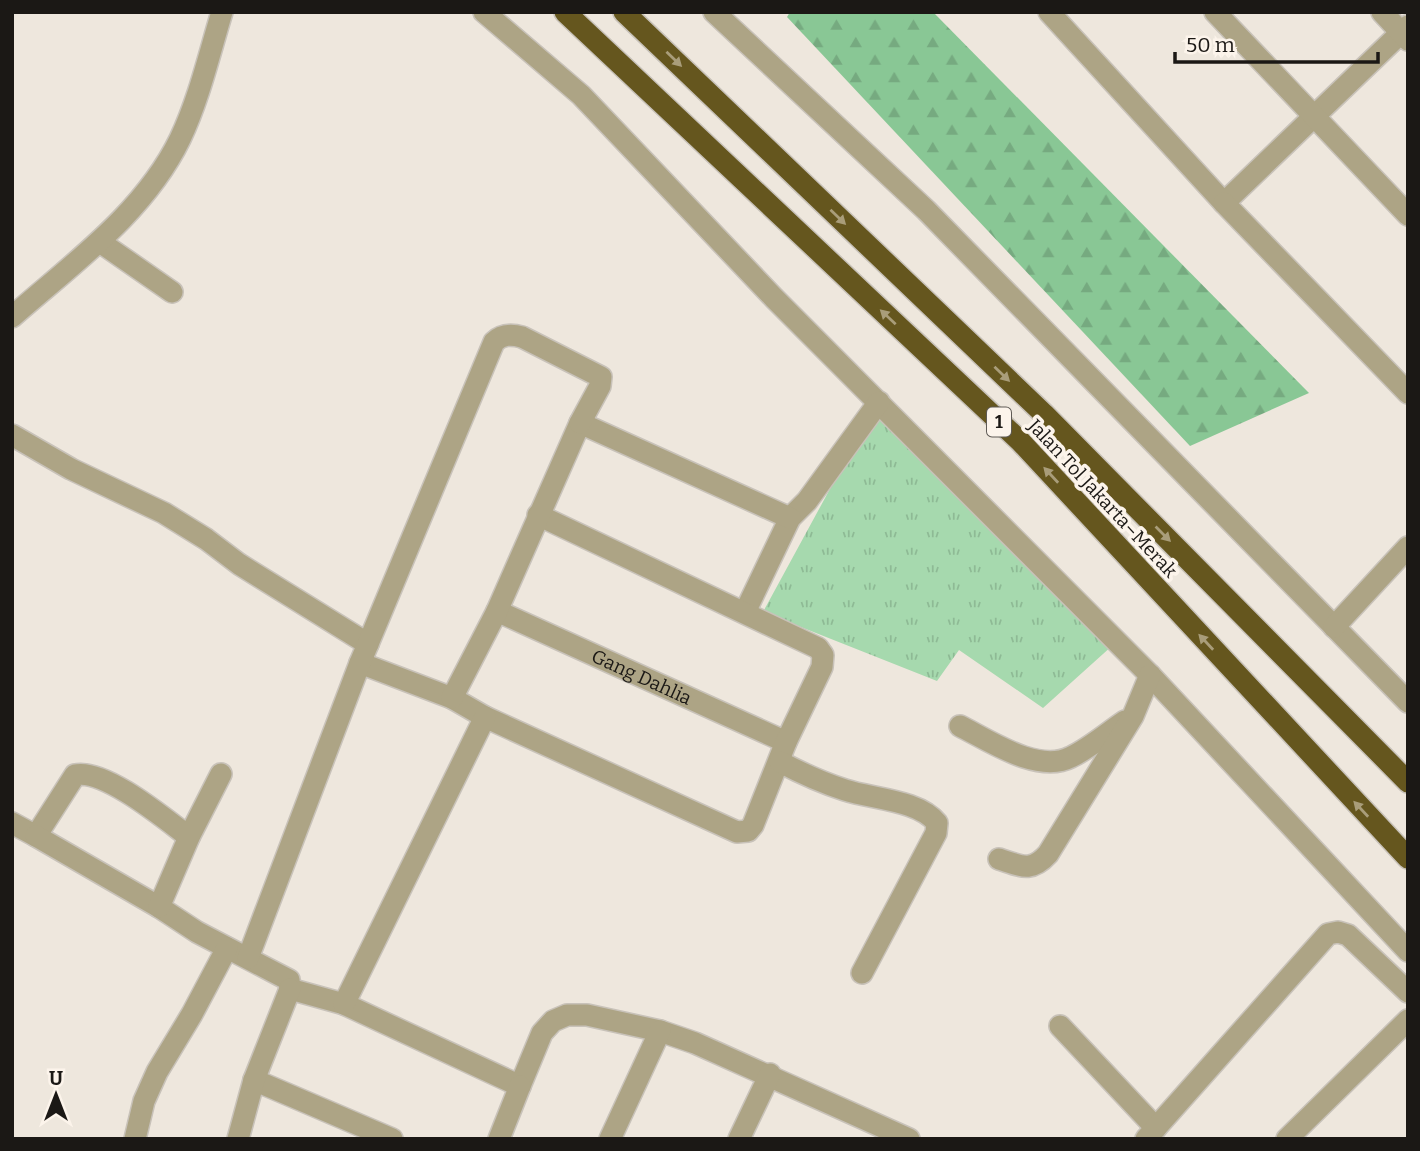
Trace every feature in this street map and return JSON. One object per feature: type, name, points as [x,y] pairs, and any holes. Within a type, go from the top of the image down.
[{"type":"highway","name":"Jalan Tol Jakarta–Merak","points":[[565,12],[1020,441],[1408,859]]},
{"type":"highway","name":"Jalan Tol Jakarta–Merak","points":[[624,12],[1044,414],[1408,782]]},
{"type":"street","points":[[12,317],[111,232],[154,179],[179,141],[204,74],[222,12]]},
{"type":"street","points":[[484,12],[581,95],[774,298],[1150,675],[1408,951]]},
{"type":"street","points":[[713,12],[926,211],[1408,702]]},
{"type":"street","points":[[1049,12],[1224,203],[1404,382]]},
{"type":"street","points":[[1215,12],[1408,215]]},
{"type":"street","points":[[1224,203],[1405,33],[1382,12]]},
{"type":"street","points":[[100,242],[172,292]]},
{"type":"street","points":[[248,958],[364,654],[494,342],[499,337],[513,335],[601,377],[600,386],[580,423],[497,611],[452,698]]},
{"type":"street","points":[[745,612],[789,518],[807,501],[879,402]]},
{"type":"street","points":[[580,423],[789,518]]},
{"type":"street","points":[[12,435],[71,469],[164,513],[206,538],[364,654],[485,717],[737,832],[748,831],[822,667],[823,655],[818,648],[745,612],[538,515]]},
{"type":"street","points":[[1334,627],[1408,547]]},
{"type":"street","name":"Gang Dahlia","points":[[497,611],[783,752],[844,790],[903,804],[930,816],[937,823],[936,833],[862,973]]},
{"type":"street","points":[[999,859],[1023,867],[1040,863],[1133,716],[1150,675]]},
{"type":"street","points":[[960,726],[1029,760],[1048,763],[1070,758],[1133,716]]},
{"type":"street","points":[[344,1004],[485,717]]},
{"type":"street","points":[[36,836],[75,775],[82,773],[99,778],[144,803],[189,837]]},
{"type":"street","points":[[159,907],[189,837],[221,774]]},
{"type":"street","points":[[12,823],[159,907],[197,932],[289,980],[290,989],[254,1080],[238,1139]]},
{"type":"street","points":[[1060,1026],[1151,1133],[1328,934],[1348,934],[1408,992]]},
{"type":"street","points":[[135,1139],[144,1101],[157,1072],[227,948]]},
{"type":"street","points":[[290,989],[344,1004],[520,1086]]},
{"type":"street","points":[[499,1139],[542,1033],[553,1021],[566,1015],[587,1015],[660,1031],[695,1042],[770,1074],[868,1131],[909,1139]]},
{"type":"street","points":[[1287,1139],[1408,1020]]},
{"type":"street","points":[[610,1139],[660,1031]]},
{"type":"street","points":[[739,1139],[770,1074]]},
{"type":"street","points":[[254,1080],[392,1139]]},
{"type":"green space","points":[[790,12],[933,12],[1309,393],[1190,446],[787,17]]},
{"type":"green space","points":[[874,408],[1113,645],[1043,708],[959,650],[937,681],[763,612]]}]
